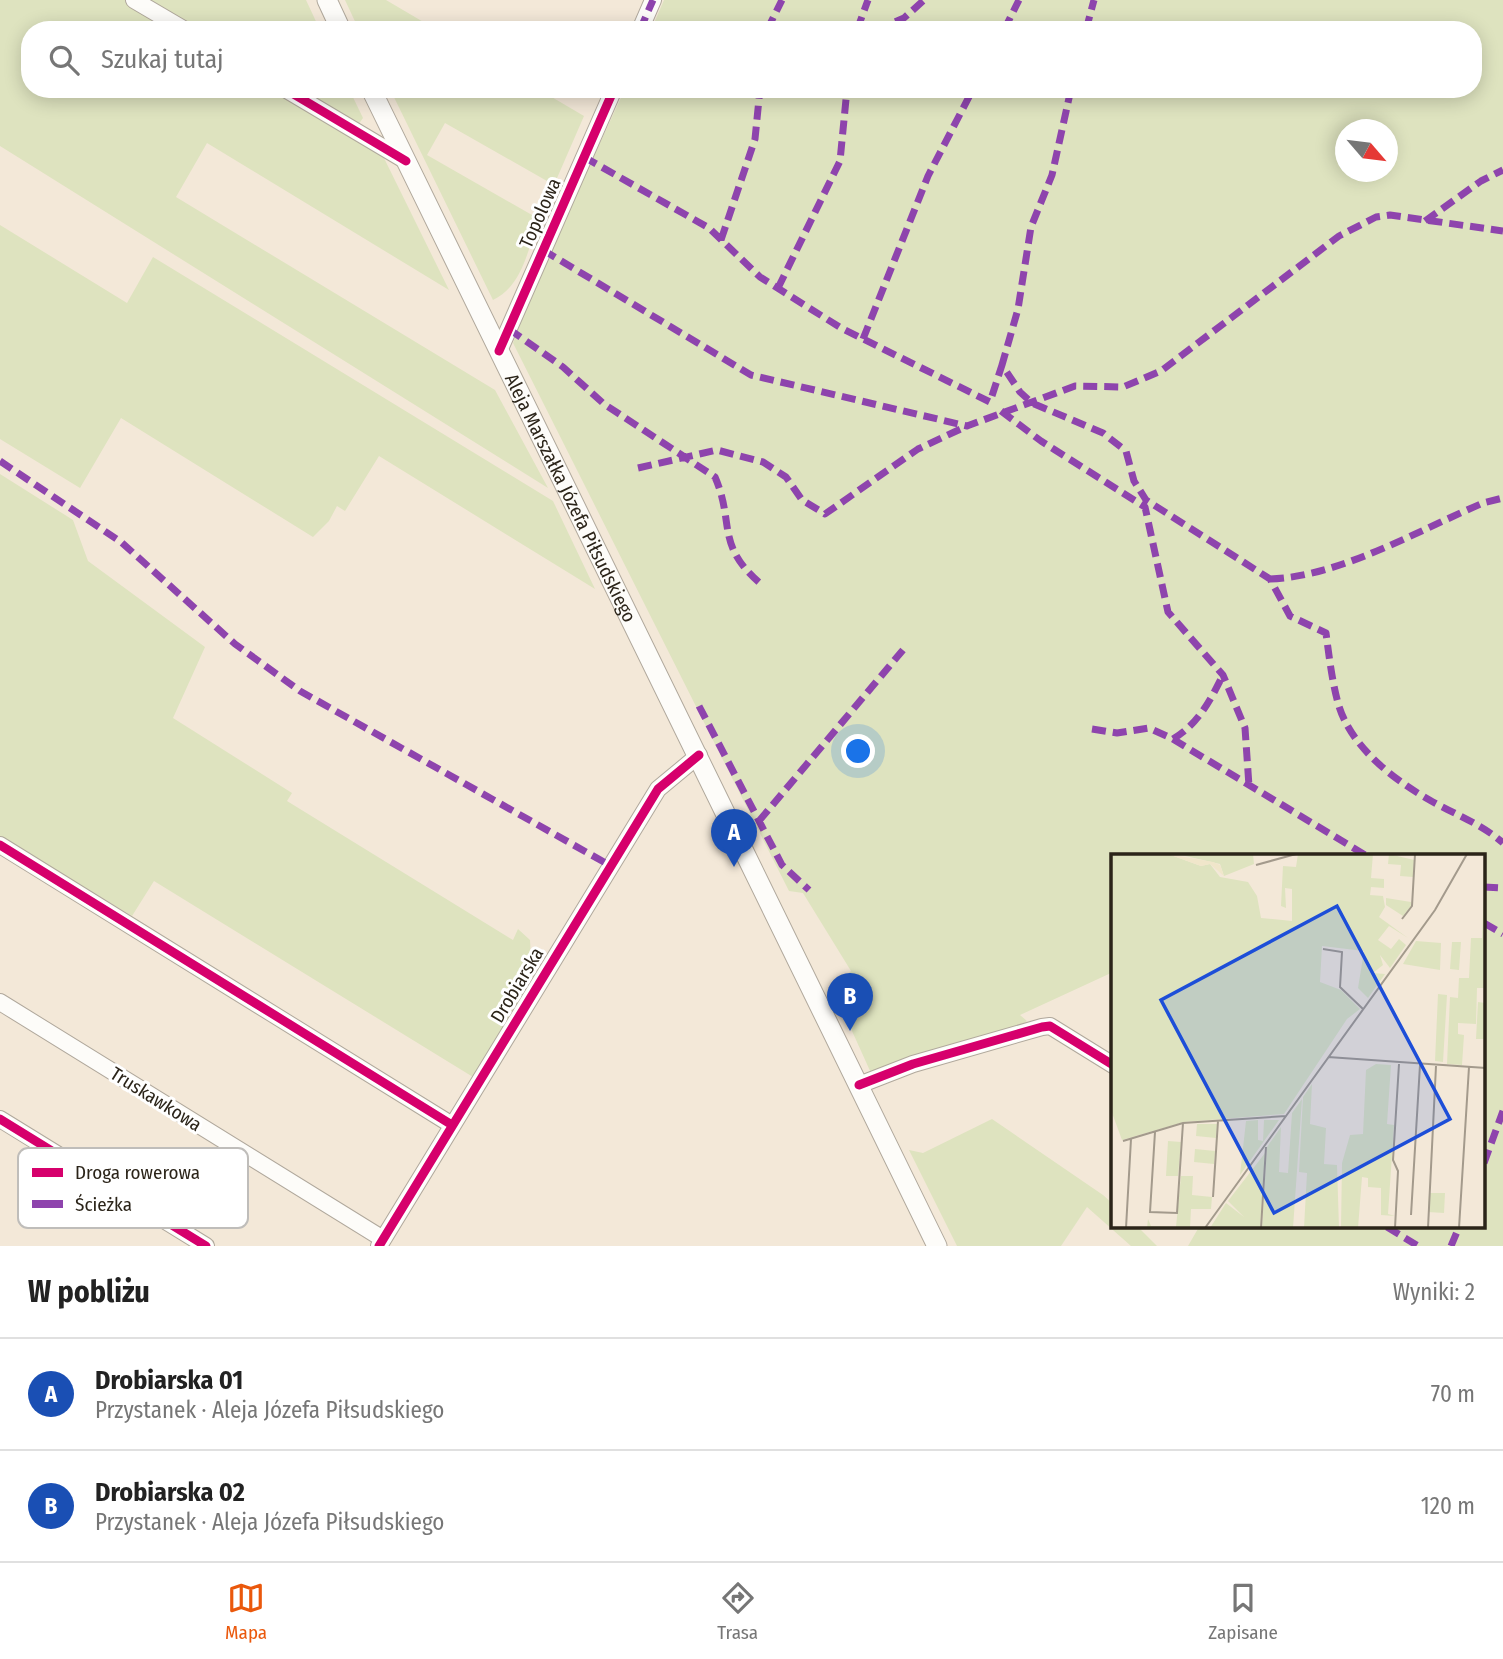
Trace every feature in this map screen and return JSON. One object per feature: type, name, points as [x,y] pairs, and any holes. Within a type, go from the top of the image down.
[{"type":"main road","points":[[327,0],[337,21]]},
{"type":"main road","name":"Aleja Marszałka Józefa Piłsudskiego","points":[[374,98],[699,755],[937,1246]]},
{"type":"street","points":[[134,0],[170,21]]},
{"type":"street","points":[[644,21],[653,0]]},
{"type":"street","points":[[300,98],[406,161]]},
{"type":"street","name":"Topolowa","points":[[499,351],[610,98]]},
{"type":"street","name":"Drobiarska","points":[[381,1242],[658,789],[699,755]]},
{"type":"street","points":[[0,845],[452,1125]]},
{"type":"street","name":"Truskawkowa","points":[[0,1002],[232,1148]]},
{"type":"street","points":[[859,1085],[926,1060],[1049,1027],[1111,1064]]},
{"type":"street","points":[[0,1119],[47,1148]]},
{"type":"street","name":"Truskawkowa","points":[[248,1158],[381,1242]]},
{"type":"street","points":[[177,1228],[206,1246]]},
{"type":"green space","points":[[0,0],[128,0],[162,21],[21,21],[21,98],[290,98],[382,154],[449,290],[207,143],[176,197],[495,390],[548,488],[0,146]]},
{"type":"green space","points":[[145,0],[306,0],[316,21],[179,21]]},
{"type":"green space","points":[[345,0],[386,0],[422,21],[355,21]]},
{"type":"green space","points":[[664,0],[1503,0],[1503,1246],[1188,1246],[1198,1228],[1486,1228],[1486,854],[1111,854],[1111,973],[1020,1015],[1027,1021],[1020,1026],[871,1073],[833,989],[851,971],[803,893],[789,891],[513,343],[540,272],[621,98],[1482,98],[1482,21],[655,21]]},
{"type":"green space","points":[[312,98],[353,98],[363,118],[358,125]]},
{"type":"green space","points":[[394,98],[553,98],[584,116],[554,185],[445,123],[427,155],[539,219],[518,276],[503,294],[493,300]]},
{"type":"green space","points":[[0,225],[127,303],[153,257],[553,501],[595,589],[379,456],[345,511],[337,506],[329,521],[313,537],[121,418],[80,488],[0,439]]},
{"type":"green space","points":[[0,474],[73,520],[88,561],[205,647],[173,718],[292,793],[287,801],[513,940],[518,929],[530,940],[530,960],[522,996],[505,1029],[473,1077],[154,881],[132,916],[0,836]]},
{"type":"green space","points":[[992,1119],[1111,1202],[1111,1228],[1139,1228],[1157,1246],[1131,1246],[1087,1207],[1061,1246],[957,1246],[909,1150],[923,1153]]},
{"type":"marked path","points":[[644,21],[653,0]]},
{"type":"marked path","points":[[772,21],[782,0]]},
{"type":"marked path","points":[[860,21],[868,0]]},
{"type":"marked path","points":[[897,21],[924,0]]},
{"type":"marked path","points":[[1008,21],[1019,0]]},
{"type":"marked path","points":[[1088,21],[1094,0]]},
{"type":"marked path","points":[[721,240],[755,139],[759,98]]},
{"type":"marked path","points":[[778,288],[840,161],[846,98]]},
{"type":"marked path","points":[[863,339],[928,176],[968,98]]},
{"type":"marked path","points":[[1069,98],[1052,175],[1031,227],[1018,309],[1002,365],[1020,392],[1032,403],[1103,433],[1126,451],[1134,481],[1146,500],[1270,579],[1290,616],[1326,633],[1338,703],[1344,719],[1363,748],[1404,784],[1503,843]]},
{"type":"marked path","points":[[584,157],[709,228],[760,277],[841,328],[990,402],[1002,365]]},
{"type":"marked path","points":[[1425,221],[1481,181],[1503,170]]},
{"type":"marked path","points":[[543,250],[751,375],[967,426],[1075,386],[1123,387],[1161,371],[1339,236],[1376,217],[1390,215],[1503,231]]},
{"type":"marked path","points":[[509,329],[563,367],[604,404],[715,477],[721,493],[728,533],[737,557],[761,584]]},
{"type":"marked path","points":[[1001,411],[1041,441],[1145,507],[1168,612],[1223,675],[1245,728],[1249,786]]},
{"type":"marked path","points":[[638,468],[717,450],[763,462],[786,477],[802,500],[825,514],[918,449],[967,426]]},
{"type":"marked path","points":[[0,461],[121,542],[235,644],[300,691],[611,866]]},
{"type":"marked path","points":[[1270,579],[1296,576],[1351,561],[1483,503],[1503,498]]},
{"type":"marked path","points":[[759,821],[903,650]]},
{"type":"marked path","points":[[1173,739],[1196,719],[1223,675]]},
{"type":"marked path","points":[[699,706],[782,865],[809,890]]},
{"type":"marked path","points":[[1092,729],[1117,733],[1149,728],[1171,738],[1364,854]]},
{"type":"marked path","points":[[1486,887],[1503,888]]},
{"type":"marked path","points":[[1486,924],[1503,934]]},
{"type":"marked path","points":[[1486,1158],[1503,1111]]},
{"type":"marked path","points":[[1389,1228],[1418,1246]]},
{"type":"marked path","points":[[1451,1246],[1459,1228]]},
{"type":"cycle path","points":[[300,98],[406,161]]},
{"type":"cycle path","points":[[499,351],[610,98]]},
{"type":"cycle path","points":[[379,1246],[658,789],[699,755]]},
{"type":"cycle path","points":[[0,845],[452,1125]]},
{"type":"cycle path","points":[[859,1085],[913,1064],[1050,1026],[1111,1064]]},
{"type":"cycle path","points":[[0,1119],[47,1148]]},
{"type":"cycle path","points":[[177,1228],[206,1246]]},
{"type":"place","name":"Drobiarska 01","points":[[734,867]]},
{"type":"place","name":"Drobiarska 02","points":[[850,1031]]}]
